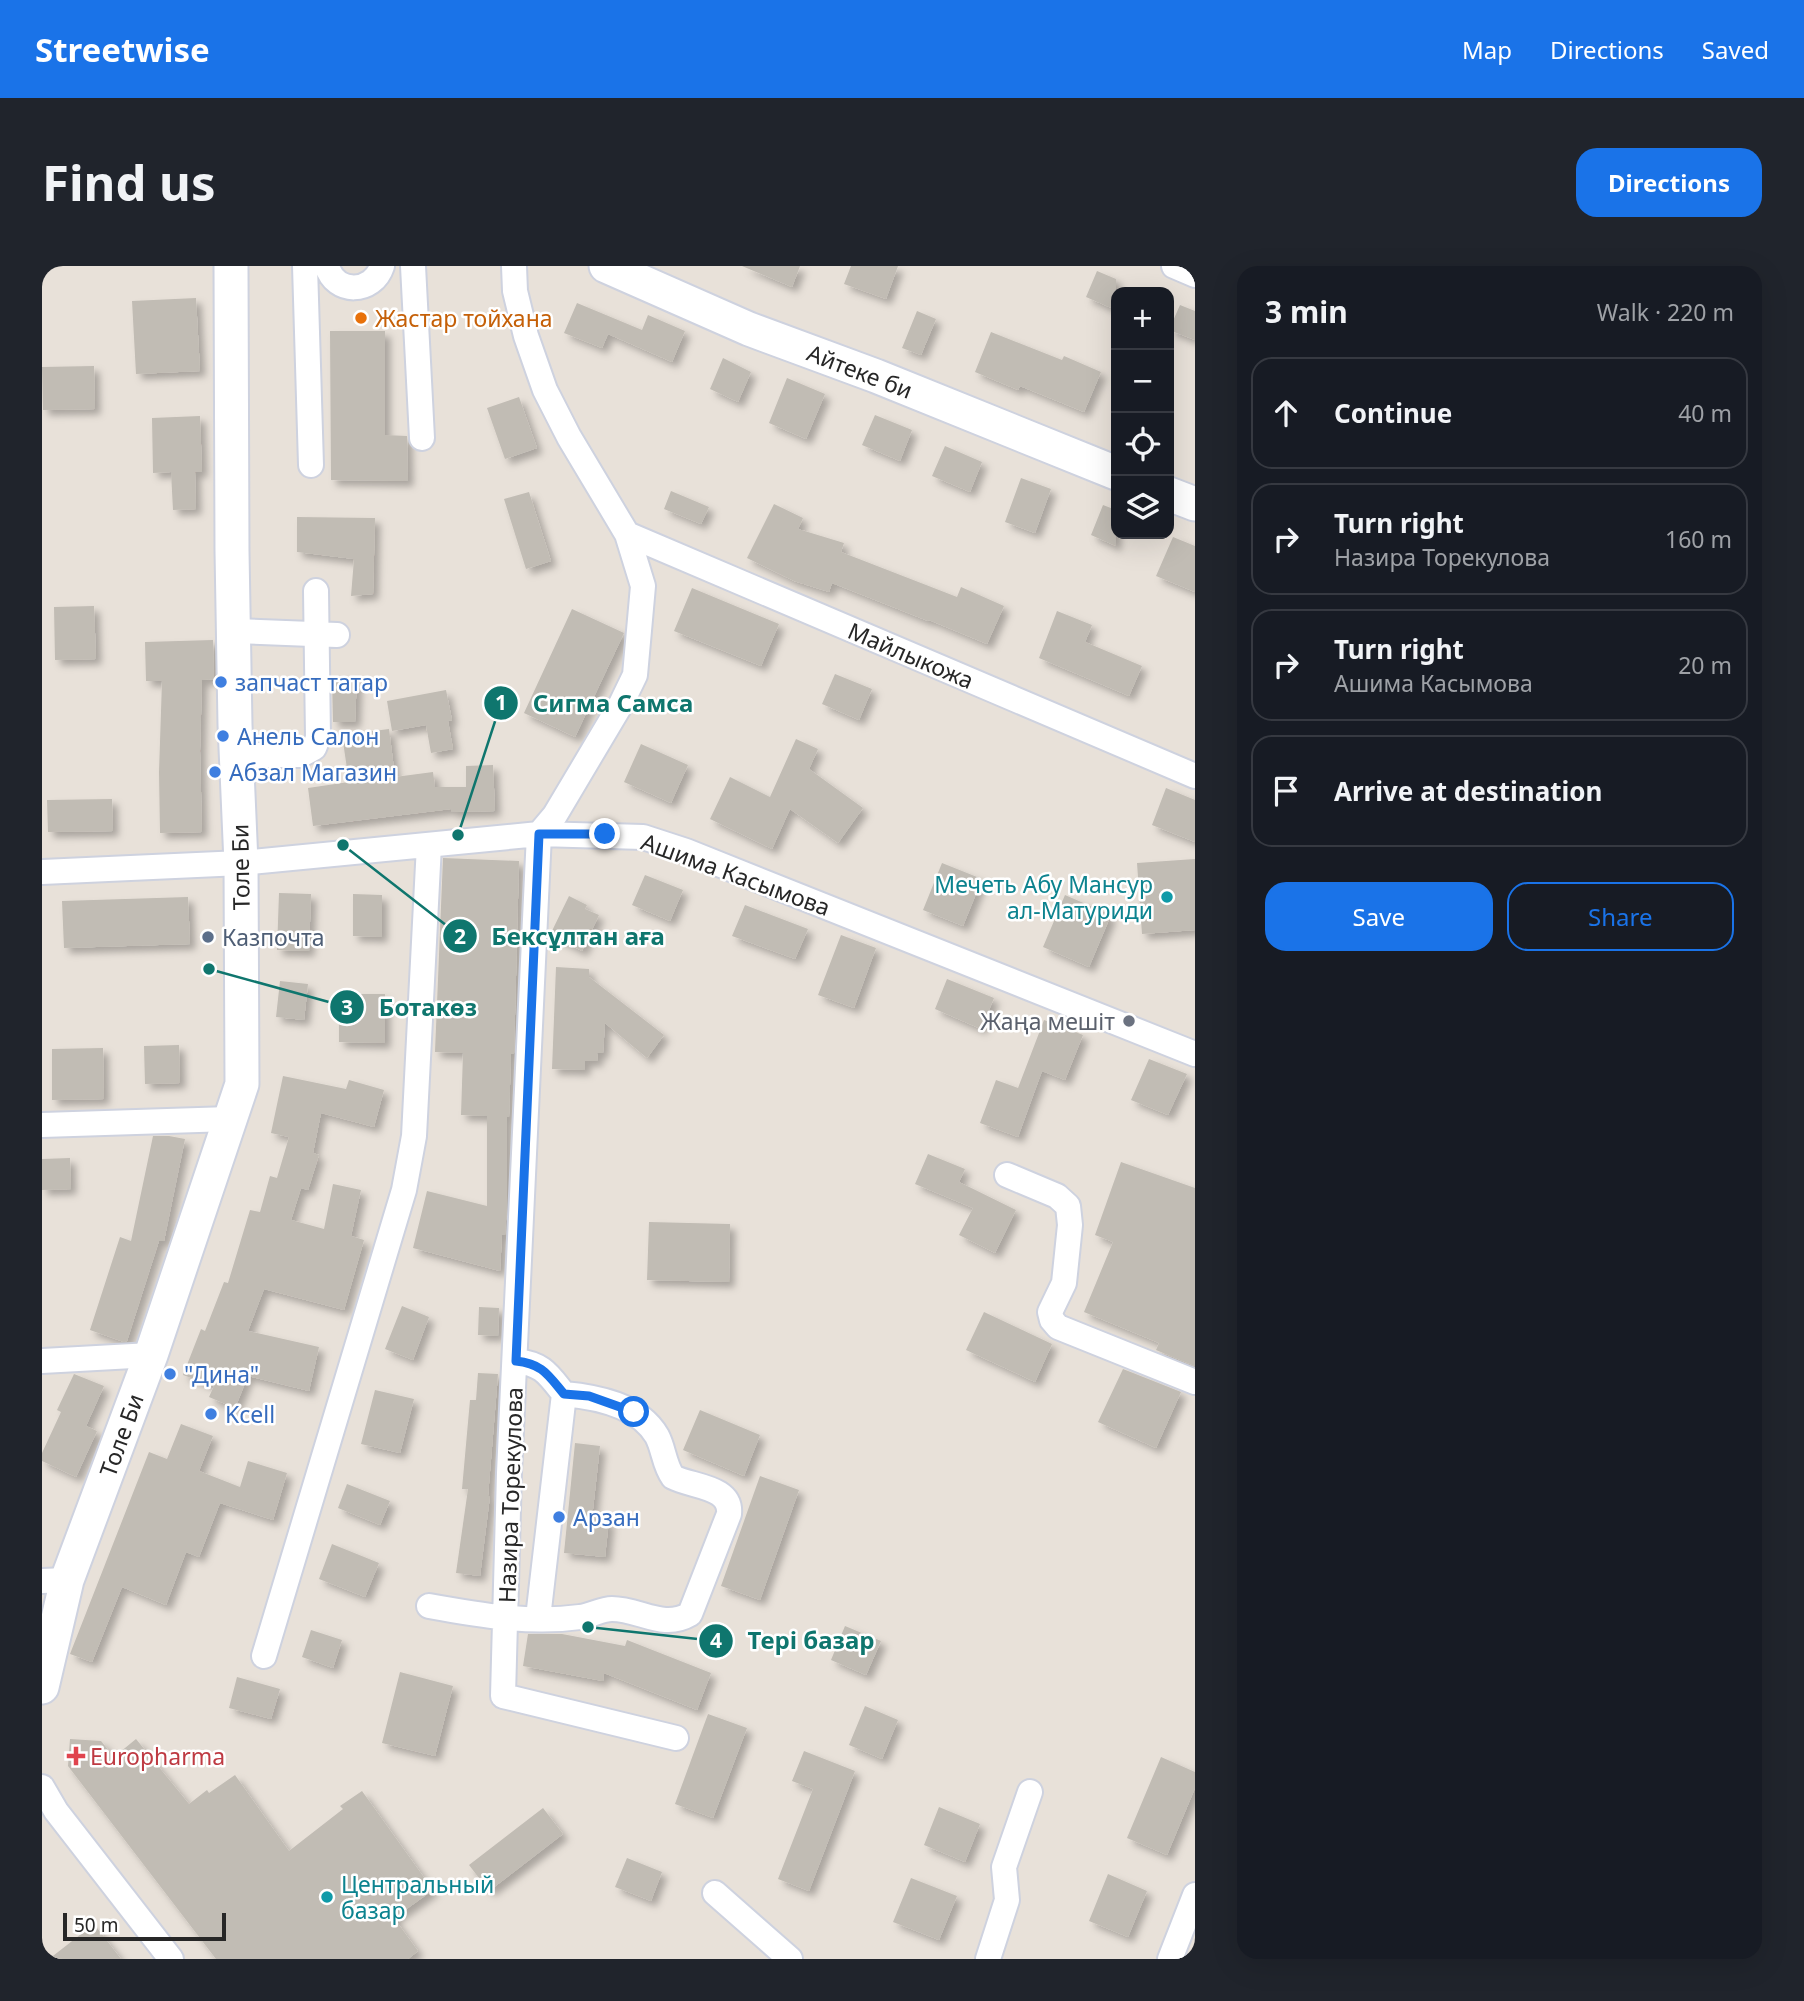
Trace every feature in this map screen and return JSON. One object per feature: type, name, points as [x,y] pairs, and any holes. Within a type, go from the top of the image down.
[{"type":"street","name":"Толе Би","points":[[42,1688],[55,1580],[150,1355],[242,1084],[241,863],[236,755],[230,266]]},
{"type":"street","points":[[305,266],[311,465]]},
{"type":"street","points":[[327,266],[335,281],[348,288],[360,288],[372,282],[382,266]]},
{"type":"street","points":[[413,266],[422,438]]},
{"type":"street","points":[[514,266],[515,291],[526,336],[545,390],[569,437],[627,534],[643,586],[635,676],[621,705],[555,815],[539,834]]},
{"type":"street","name":"Айтеке би","points":[[606,266],[748,329],[876,376],[1111,471]]},
{"type":"street","points":[[1174,496],[1195,504]]},
{"type":"street","name":"Майлыкожа","points":[[627,534],[1195,776]]},
{"type":"street","points":[[236,755],[301,755],[314,748],[318,738],[327,635],[316,591]]},
{"type":"street","points":[[234,631],[327,635]]},
{"type":"street","name":"Ашима Касымова","points":[[42,872],[241,863],[539,834],[643,837],[686,851],[1195,1054]]},
{"type":"street","name":"Назира Торекулова","points":[[539,834],[509,1473],[503,1696],[676,1738]]},
{"type":"street","points":[[264,1656],[404,1190],[414,1136],[429,845]]},
{"type":"street","points":[[42,1125],[230,1119]]},
{"type":"street","points":[[1007,1175],[1057,1196],[1068,1206],[1070,1225],[1064,1283],[1050,1312],[1058,1327],[1195,1382]]},
{"type":"street","points":[[42,1361],[150,1355]]},
{"type":"street","points":[[429,1606],[505,1619],[582,1617],[607,1609],[617,1609],[678,1621],[690,1614],[729,1514],[730,1506],[718,1492],[673,1477],[668,1471],[658,1438],[644,1419],[634,1412],[589,1396],[564,1394],[545,1371],[533,1363],[516,1361]]},
{"type":"street","points":[[538,1618],[564,1394]]},
{"type":"street","points":[[42,1787],[56,1811],[171,1959]]},
{"type":"street","points":[[988,1959],[1007,1900],[1004,1867],[1030,1792]]},
{"type":"street","points":[[715,1893],[790,1959]]},
{"type":"street","points":[[1170,1959],[1195,1895]]},
{"type":"building","points":[[742,266],[800,266],[792,287]]},
{"type":"building","points":[[851,266],[898,266],[886,299],[844,284]]},
{"type":"building","points":[[1097,271],[1116,279],[1116,287],[1111,287],[1111,308],[1086,297]]},
{"type":"building","points":[[196,298],[200,371],[136,374],[132,301]]},
{"type":"building","points":[[577,303],[642,330],[648,315],[685,331],[672,362],[608,334],[602,348],[564,333]]},
{"type":"building","points":[[1180,305],[1195,311],[1195,340],[1174,332],[1174,319]]},
{"type":"building","points":[[917,311],[936,319],[921,355],[902,348]]},
{"type":"building","points":[[330,331],[385,331],[385,435],[407,436],[408,481],[331,480]]},
{"type":"building","points":[[991,332],[1062,360],[1064,356],[1101,372],[1084,412],[1020,386],[1018,390],[975,372]]},
{"type":"building","points":[[723,358],[751,372],[738,402],[710,389]]},
{"type":"building","points":[[94,366],[95,409],[43,410],[42,367]]},
{"type":"building","points":[[787,378],[825,394],[806,439],[769,423]]},
{"type":"building","points":[[519,397],[537,448],[505,459],[487,408]]},
{"type":"building","points":[[875,415],[912,430],[900,461],[862,445]]},
{"type":"building","points":[[200,416],[202,472],[195,472],[196,509],[173,510],[171,472],[153,473],[152,418]]},
{"type":"building","points":[[945,446],[982,462],[970,492],[932,476]]},
{"type":"building","points":[[1021,478],[1051,489],[1035,533],[1005,522]]},
{"type":"building","points":[[671,491],[709,507],[701,524],[664,509]]},
{"type":"building","points":[[529,492],[551,561],[526,569],[504,499]]},
{"type":"building","points":[[774,504],[803,518],[798,529],[844,543],[841,552],[957,597],[961,587],[1004,606],[987,644],[832,583],[829,592],[794,581],[747,558]]},
{"type":"building","points":[[1103,505],[1111,508],[1111,539],[1116,539],[1116,546],[1091,535]]},
{"type":"building","points":[[297,517],[375,518],[373,594],[351,596],[354,559],[297,552]]},
{"type":"building","points":[[1174,537],[1195,546],[1195,592],[1156,576]]},
{"type":"building","points":[[692,588],[779,624],[761,666],[674,631]]},
{"type":"building","points":[[94,606],[96,659],[55,660],[54,607]]},
{"type":"building","points":[[572,609],[624,633],[575,737],[524,713]]},
{"type":"building","points":[[1057,611],[1092,625],[1085,642],[1142,666],[1129,696],[1039,658]]},
{"type":"building","points":[[213,640],[214,679],[202,680],[202,832],[160,833],[162,681],[146,681],[145,642]]},
{"type":"building","points":[[835,674],[872,689],[859,720],[822,704]]},
{"type":"building","points":[[357,677],[355,722],[333,722],[332,678]]},
{"type":"building","points":[[446,690],[452,720],[448,721],[453,749],[431,753],[426,725],[392,731],[387,701]]},
{"type":"building","points":[[389,729],[395,777],[433,772],[435,787],[466,787],[466,766],[493,765],[495,811],[451,812],[451,809],[313,826],[308,788],[349,782],[342,735]]},
{"type":"building","points":[[796,739],[818,749],[809,769],[863,808],[838,843],[790,809],[772,849],[710,819],[730,777],[770,797]]},
{"type":"building","points":[[641,744],[688,765],[671,803],[624,782]]},
{"type":"building","points":[[1166,788],[1195,800],[1195,842],[1152,825]]},
{"type":"building","points":[[112,799],[113,831],[48,832],[47,800]]},
{"type":"building","points":[[443,858],[519,861],[514,1054],[511,1054],[507,1117],[507,1206],[500,1271],[413,1248],[427,1191],[487,1206],[487,1116],[461,1115],[463,1053],[435,1052]]},
{"type":"building","name":"Мечеть Абу Мансур ал-Матуриди","points":[[1195,859],[1195,930],[1142,934],[1137,863]]},
{"type":"building","points":[[942,863],[982,879],[963,926],[923,910]]},
{"type":"building","points":[[645,875],[683,890],[670,921],[632,905]]},
{"type":"building","points":[[279,893],[311,894],[309,951],[277,950]]},
{"type":"building","name":"Казпочта","points":[[353,894],[382,895],[382,937],[353,936]]},
{"type":"building","points":[[1065,895],[1111,915],[1089,967],[1043,947]]},
{"type":"building","points":[[569,896],[587,905],[585,909],[599,915],[582,951],[550,935]]},
{"type":"building","points":[[188,897],[190,944],[64,948],[62,901]]},
{"type":"building","points":[[745,905],[808,929],[795,959],[732,936]]},
{"type":"building","points":[[841,935],[876,948],[854,1008],[818,995]]},
{"type":"building","points":[[556,967],[589,969],[589,977],[664,1035],[647,1058],[605,1023],[603,1053],[597,1053],[598,1061],[585,1061],[585,1070],[552,1069]]},
{"type":"building","points":[[947,979],[994,998],[981,1029],[935,1009]]},
{"type":"building","points":[[280,981],[308,984],[304,1020],[276,1017]]},
{"type":"building","points":[[339,994],[385,994],[385,1043],[339,1042]]},
{"type":"building","points":[[1044,1020],[1083,1035],[1065,1080],[1042,1071],[1018,1137],[980,1123],[996,1080],[1018,1088]]},
{"type":"building","points":[[179,1045],[180,1083],[145,1084],[144,1046]]},
{"type":"building","points":[[103,1048],[104,1099],[52,1100],[52,1049]]},
{"type":"building","points":[[1149,1059],[1187,1074],[1168,1115],[1131,1100]]},
{"type":"building","points":[[283,1076],[346,1089],[349,1080],[384,1090],[374,1127],[321,1113],[313,1153],[319,1155],[308,1190],[301,1188],[291,1220],[324,1229],[333,1184],[361,1190],[351,1236],[364,1240],[344,1310],[264,1289],[248,1331],[319,1347],[309,1391],[248,1376],[235,1408],[209,1397],[214,1386],[183,1375],[201,1329],[205,1331],[224,1282],[228,1283],[250,1210],[260,1212],[270,1176],[277,1178],[289,1137],[271,1133]]},
{"type":"building","points":[[153,1136],[185,1139],[164,1241],[159,1241],[127,1341],[124,1342],[90,1330],[120,1237],[131,1241]]},
{"type":"building","points":[[928,1154],[965,1169],[959,1182],[1016,1210],[995,1253],[959,1235],[973,1208],[915,1184]]},
{"type":"building","points":[[70,1158],[71,1189],[42,1190],[42,1159]]},
{"type":"building","points":[[1121,1162],[1195,1188],[1195,1366],[1156,1350],[1159,1343],[1084,1312],[1113,1242],[1095,1235]]},
{"type":"building","points":[[649,1222],[730,1224],[729,1282],[647,1280]]},
{"type":"building","points":[[402,1306],[429,1317],[413,1360],[385,1349]]},
{"type":"building","points":[[479,1307],[499,1308],[498,1336],[478,1335]]},
{"type":"building","points":[[984,1312],[1052,1344],[1035,1382],[966,1350]]},
{"type":"building","points":[[1123,1369],[1181,1392],[1156,1448],[1098,1422]]},
{"type":"building","points":[[478,1373],[498,1374],[490,1496],[480,1576],[456,1573],[468,1489],[462,1489],[470,1400],[476,1400]]},
{"type":"building","points":[[74,1374],[104,1386],[86,1426],[97,1431],[76,1477],[42,1461],[42,1453],[61,1412],[57,1410]]},
{"type":"building","points":[[375,1390],[414,1399],[400,1453],[361,1444]]},
{"type":"building","points":[[700,1410],[760,1435],[744,1476],[683,1450]]},
{"type":"building","points":[[181,1424],[213,1436],[199,1471],[240,1487],[248,1461],[287,1473],[273,1520],[220,1503],[199,1557],[186,1552],[166,1605],[122,1587],[92,1662],[70,1654],[149,1452],[167,1459]]},
{"type":"building","points":[[575,1443],[600,1446],[592,1518],[609,1520],[605,1557],[564,1553]]},
{"type":"building","points":[[760,1476],[799,1490],[760,1600],[721,1586]]},
{"type":"building","points":[[347,1484],[390,1501],[380,1525],[338,1508]]},
{"type":"building","points":[[332,1544],[379,1563],[365,1597],[319,1579]]},
{"type":"building","points":[[845,1626],[881,1641],[866,1675],[831,1660]]},
{"type":"building","points":[[311,1630],[342,1640],[333,1668],[302,1657]]},
{"type":"building","points":[[528,1634],[562,1634],[625,1646],[627,1640],[711,1673],[697,1710],[604,1673],[603,1681],[523,1666]]},
{"type":"building","points":[[400,1672],[453,1686],[435,1756],[382,1743]]},
{"type":"building","points":[[237,1677],[280,1689],[271,1719],[229,1708]]},
{"type":"building","points":[[865,1706],[898,1720],[882,1759],[849,1745]]},
{"type":"building","points":[[708,1714],[747,1728],[713,1818],[675,1804]]},
{"type":"building","points":[[70,1739],[101,1741],[114,1757],[136,1739],[189,1804],[207,1790],[209,1793],[235,1775],[289,1851],[343,1809],[340,1806],[362,1791],[433,1890],[394,1918],[418,1951],[408,1959],[216,1959],[68,1766]]},
{"type":"building","points":[[804,1751],[855,1771],[809,1891],[778,1879],[813,1789],[792,1781]]},
{"type":"building","points":[[1161,1757],[1195,1772],[1195,1788],[1167,1855],[1127,1838]]},
{"type":"building","points":[[939,1807],[980,1824],[965,1862],[924,1845]]},
{"type":"building","points":[[543,1808],[563,1834],[489,1891],[469,1865]]},
{"type":"building","points":[[627,1858],[662,1872],[651,1901],[615,1887]]},
{"type":"building","points":[[1108,1874],[1147,1891],[1128,1937],[1089,1921]]},
{"type":"building","points":[[911,1878],[957,1896],[939,1940],[893,1922]]},
{"type":"building","points":[[94,1924],[121,1959],[49,1959]]},
{"type":"place","name":"Жастар тойхана","points":[[361,318]]},
{"type":"place","name":"запчаст татар","points":[[221,682]]},
{"type":"place","name":"Анель Салон","points":[[223,736]]},
{"type":"place","name":"Абзал Магазин","points":[[215,772]]},
{"type":"place","name":"Сигма Самса","points":[[458,835]]},
{"type":"place","name":"Бексұлтан аға","points":[[343,845]]},
{"type":"place","name":"Мечеть Абу Мансур ал-Матуриди","points":[[1167,897]]},
{"type":"place","name":"Казпочта","points":[[208,937]]},
{"type":"place","name":"Ботакөз","points":[[209,969]]},
{"type":"place","name":"Жаңа мешіт","points":[[1129,1021]]},
{"type":"place","name":"\"Дина\"","points":[[170,1374]]},
{"type":"place","name":"Kcell","points":[[211,1414]]},
{"type":"place","name":"Арзан","points":[[559,1517]]},
{"type":"place","name":"Тері базар","points":[[588,1627]]},
{"type":"place","name":"Europharma","points":[[76,1756]]},
{"type":"place","name":"Центральный базар","points":[[327,1897]]},
{"type":"route","points":[[605,834],[539,834],[516,1361],[533,1363],[545,1371],[564,1394],[589,1396],[634,1412]]}]
